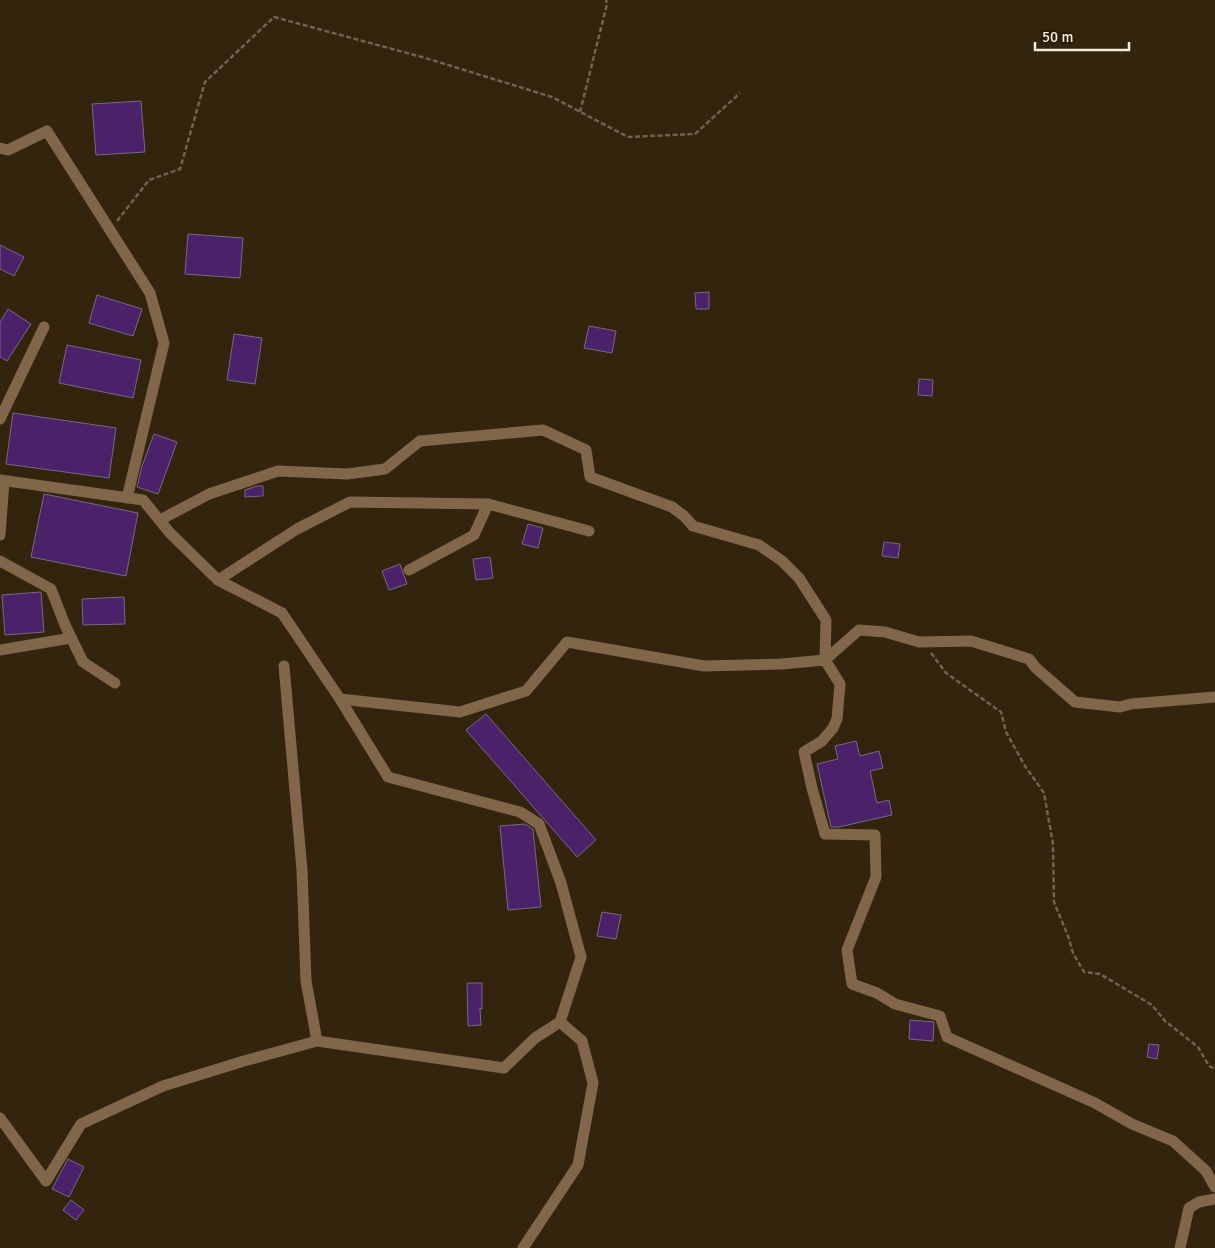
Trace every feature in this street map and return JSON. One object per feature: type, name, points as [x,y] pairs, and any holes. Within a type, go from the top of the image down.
[{"type":"street","points":[[0,148],[8,150],[47,131],[150,293],[164,343],[127,498]]},
{"type":"street","points":[[0,419],[44,327]]},
{"type":"street","points":[[160,520],[209,494],[278,471],[347,474],[385,469],[420,441],[543,430],[586,450],[590,477],[672,507],[693,526],[759,545],[782,561],[799,578],[826,620],[825,660],[840,684],[837,719],[822,740],[804,752],[825,834],[875,835],[876,878],[847,950],[852,984],[877,993],[895,1004],[940,1016],[947,1036],[1095,1103],[1132,1124],[1173,1141],[1206,1171],[1215,1187]]},
{"type":"street","points":[[0,535],[2,481],[143,500],[218,580],[282,614],[340,699],[388,777],[520,812],[539,824],[561,883],[582,957],[560,1022],[535,1038],[504,1068],[317,1042],[244,1061],[163,1086],[81,1124],[46,1181],[0,1118]]},
{"type":"street","points":[[218,580],[297,529],[350,502],[488,504],[589,531]]},
{"type":"street","points":[[409,570],[474,535],[488,504]]},
{"type":"street","points":[[0,561],[51,589],[83,662],[115,682]]},
{"type":"street","points":[[340,699],[460,712],[526,691],[567,642],[704,666],[782,664],[825,660],[859,630],[885,632],[919,642],[971,641],[1029,659],[1036,668],[1075,702],[1120,707],[1131,704],[1215,697]]},
{"type":"street","points":[[0,650],[71,638]]},
{"type":"street","points":[[284,666],[302,870],[306,981],[317,1042]]},
{"type":"street","points":[[523,1248],[578,1165],[593,1083],[582,1041],[560,1022]]},
{"type":"street","points":[[1180,1248],[1189,1208],[1199,1202],[1215,1199]]},
{"type":"path","points":[[580,112],[607,4],[606,0]]},
{"type":"path","points":[[110,230],[149,180],[180,169],[205,82],[274,17],[422,57],[552,97],[628,137],[695,134],[740,93]]},
{"type":"path","points":[[919,642],[933,654],[946,673],[1000,712],[1006,732],[1025,766],[1044,793],[1053,844],[1054,902],[1073,953],[1084,972],[1100,974],[1152,1004],[1165,1021],[1198,1047],[1209,1066],[1215,1070]]},
{"type":"building","points":[[141,101],[145,152],[96,155],[92,104]]},
{"type":"building","points":[[188,234],[243,238],[240,278],[185,274]]},
{"type":"building","points":[[0,245],[24,257],[14,276],[0,269]]},
{"type":"building","points":[[709,292],[709,309],[696,309],[695,293]]},
{"type":"building","points":[[97,295],[142,309],[133,336],[89,323]]},
{"type":"building","points":[[8,309],[31,324],[7,361],[0,357],[0,322]]},
{"type":"building","points":[[589,326],[616,331],[612,353],[584,348]]},
{"type":"building","points":[[234,334],[262,338],[255,384],[227,380]]},
{"type":"building","points":[[67,345],[141,360],[133,398],[59,383]]},
{"type":"building","points":[[919,379],[933,380],[932,396],[918,395]]},
{"type":"building","points":[[13,413],[116,428],[109,478],[6,464]]},
{"type":"building","points":[[154,434],[177,442],[158,494],[137,487],[142,466]]},
{"type":"building","points":[[263,486],[263,496],[245,497],[245,490]]},
{"type":"building","points":[[44,494],[138,513],[126,576],[31,557]]},
{"type":"building","points":[[528,524],[543,528],[538,548],[522,544]]},
{"type":"building","points":[[884,542],[900,544],[898,558],[882,556]]},
{"type":"building","points":[[490,557],[493,578],[476,580],[473,559]]},
{"type":"building","points":[[400,564],[407,584],[389,590],[382,571]]},
{"type":"building","points":[[41,592],[44,632],[5,635],[2,595]]},
{"type":"building","points":[[124,597],[125,624],[83,625],[82,599]]},
{"type":"building","points":[[486,714],[596,840],[577,857],[466,730]]},
{"type":"building","points":[[856,741],[860,756],[879,751],[883,768],[870,771],[877,803],[889,800],[892,815],[839,827],[831,827],[817,764],[838,759],[835,746]]},
{"type":"building","points":[[525,824],[533,829],[541,907],[508,910],[500,826]]},
{"type":"building","points":[[602,912],[621,915],[616,939],[597,936]]},
{"type":"building","points":[[467,983],[482,983],[481,1025],[468,1026]]},
{"type":"building","points":[[910,1020],[934,1022],[933,1041],[909,1039]]},
{"type":"building","points":[[1149,1044],[1159,1045],[1157,1059],[1147,1057]]},
{"type":"building","points":[[68,1159],[84,1167],[69,1197],[52,1189]]},
{"type":"building","points":[[71,1200],[84,1210],[76,1220],[63,1210]]}]
